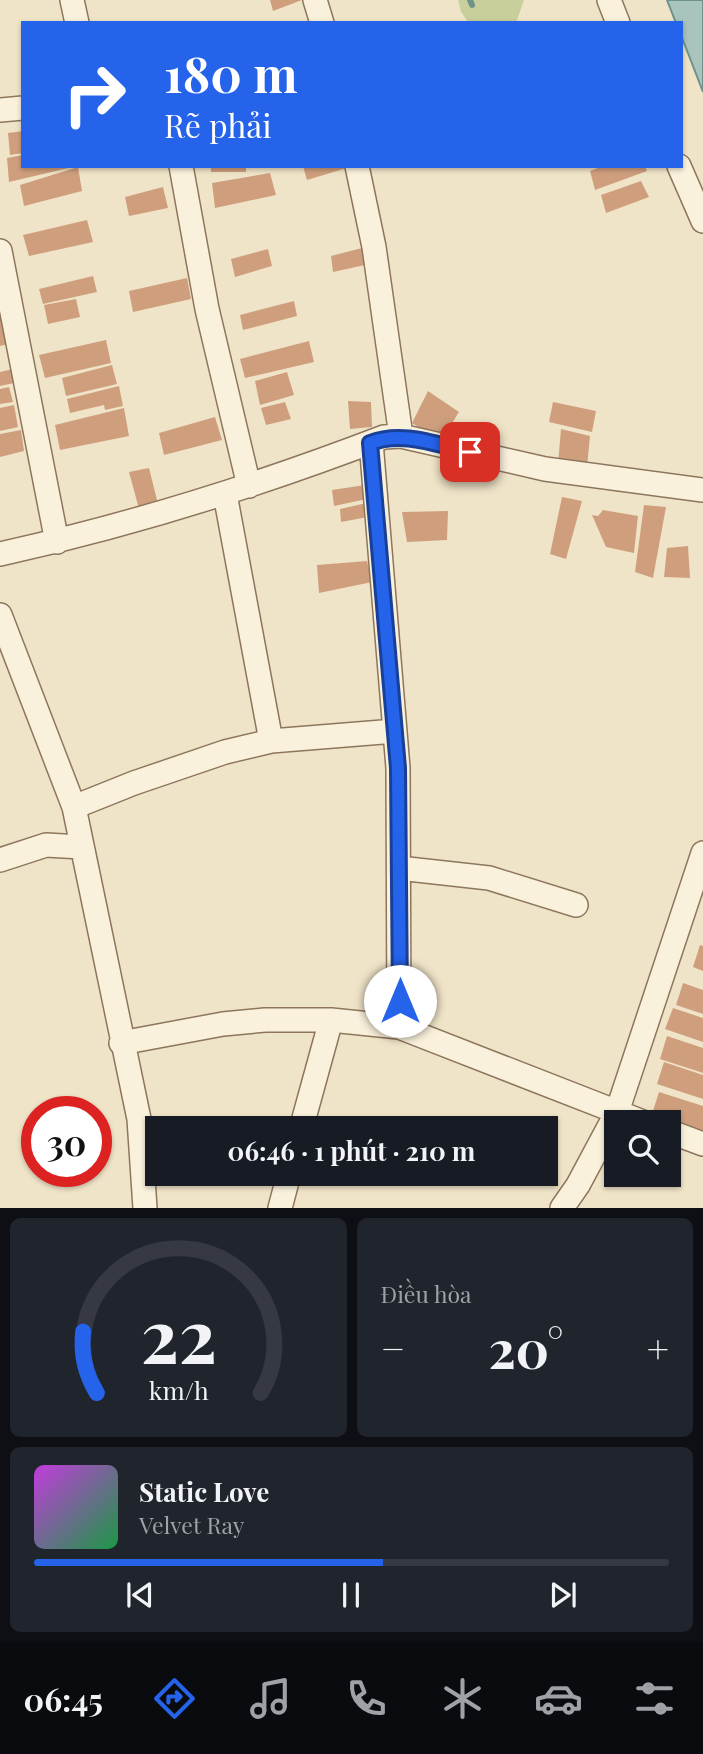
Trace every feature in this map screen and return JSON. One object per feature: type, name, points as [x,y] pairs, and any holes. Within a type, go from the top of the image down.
[{"type":"street","points":[[72,0],[77,21]]},
{"type":"street","points":[[315,0],[320,21]]},
{"type":"street","points":[[609,0],[617,21]]},
{"type":"street","points":[[0,110],[21,108]]},
{"type":"street","points":[[181,168],[207,309],[249,486]]},
{"type":"street","points":[[357,168],[374,247],[401,436]]},
{"type":"street","points":[[680,168],[703,221]]},
{"type":"street","points":[[0,251],[5,299],[57,542]]},
{"type":"street","points":[[0,554],[90,534],[225,494],[384,437],[401,436],[545,469],[703,490]]},
{"type":"street","points":[[370,443],[398,768],[399,1027]]},
{"type":"street","points":[[225,494],[271,741]]},
{"type":"street","points":[[0,615],[74,807],[121,1043],[139,1119],[145,1208]]},
{"type":"street","points":[[74,807],[225,752],[271,741],[395,731]]},
{"type":"street","points":[[0,860],[46,845],[82,847]]},
{"type":"street","points":[[618,1110],[703,853]]},
{"type":"street","points":[[399,868],[489,878],[576,905]]},
{"type":"street","points":[[121,1043],[223,1024],[265,1020],[331,1020],[399,1027],[612,1110]]},
{"type":"street","points":[[305,1116],[331,1020]]},
{"type":"street","points":[[562,1208],[578,1185],[604,1136]]},
{"type":"street","points":[[681,1136],[703,1144]]},
{"type":"street","points":[[280,1208],[286,1186]]},
{"type":"green space","points":[[458,0],[524,0],[517,21],[468,21],[461,12]]},
{"type":"water","points":[[667,0],[703,0],[703,92],[683,40],[683,21],[675,21]]},
{"type":"building","points":[[270,0],[302,0],[273,11]]},
{"type":"building","points":[[21,131],[21,153],[10,155],[8,133]]},
{"type":"building","points":[[21,155],[21,168],[69,168],[9,182],[7,158]]},
{"type":"building","points":[[78,168],[82,191],[24,206],[20,185]]},
{"type":"building","points":[[211,168],[246,168],[246,172],[211,172]]},
{"type":"building","points":[[304,168],[347,168],[307,180]]},
{"type":"building","points":[[598,168],[646,168],[647,171],[595,190],[590,171]]},
{"type":"building","points":[[270,173],[276,195],[215,208],[212,183]]},
{"type":"building","points":[[641,181],[649,197],[606,213],[601,195]]},
{"type":"building","points":[[163,187],[168,208],[129,216],[125,197]]},
{"type":"building","points":[[87,220],[93,242],[29,256],[23,235]]},
{"type":"building","points":[[362,248],[365,265],[333,272],[331,256]]},
{"type":"building","points":[[268,249],[272,266],[235,277],[231,259]]},
{"type":"building","points":[[93,276],[97,292],[43,304],[39,289]]},
{"type":"building","points":[[187,278],[191,299],[133,312],[129,291]]},
{"type":"building","points":[[76,299],[80,317],[48,324],[44,305]]},
{"type":"building","points":[[294,301],[297,316],[243,330],[240,315]]},
{"type":"building","points":[[8,315],[14,343],[0,346],[0,317]]},
{"type":"building","points":[[106,340],[111,363],[45,378],[39,355]]},
{"type":"building","points":[[309,341],[314,362],[245,378],[240,359]]},
{"type":"building","points":[[112,365],[117,384],[66,396],[62,378]]},
{"type":"building","points":[[17,368],[19,382],[0,386],[0,372]]},
{"type":"building","points":[[287,372],[294,395],[260,405],[255,381]]},
{"type":"building","points":[[119,386],[123,406],[105,410],[104,405],[70,413],[67,399]]},
{"type":"building","points":[[9,387],[13,402],[0,404],[0,389]]},
{"type":"building","points":[[428,391],[459,412],[441,441],[412,423]]},
{"type":"building","points":[[348,401],[371,402],[372,427],[350,429]]},
{"type":"building","points":[[285,402],[291,419],[266,425],[261,408]]},
{"type":"building","points":[[553,402],[596,411],[592,432],[549,422]]},
{"type":"building","points":[[14,405],[18,427],[0,431],[0,408]]},
{"type":"building","points":[[124,408],[129,436],[60,450],[55,425]]},
{"type":"building","points":[[215,417],[222,440],[164,455],[159,433]]},
{"type":"building","points":[[561,429],[590,436],[587,467],[558,464]]},
{"type":"building","points":[[21,430],[24,451],[0,457],[0,434]]},
{"type":"building","points":[[149,468],[158,504],[139,509],[129,472]]},
{"type":"building","points":[[365,485],[367,499],[334,506],[332,490]]},
{"type":"building","points":[[562,497],[582,501],[566,559],[550,554]]},
{"type":"building","points":[[371,502],[373,516],[341,522],[340,509]]},
{"type":"building","points":[[644,505],[666,507],[653,578],[635,572]]},
{"type":"building","points":[[603,510],[638,516],[634,553],[606,547],[592,515],[598,516]]},
{"type":"building","points":[[448,511],[447,540],[407,542],[402,512]]},
{"type":"building","points":[[688,546],[690,578],[664,577],[667,548]]},
{"type":"building","points":[[367,561],[372,582],[319,593],[317,565]]},
{"type":"building","points":[[700,945],[703,946],[703,971],[693,967]]},
{"type":"building","points":[[683,983],[703,990],[703,1014],[676,1005]]},
{"type":"building","points":[[673,1008],[703,1018],[703,1042],[665,1029]]},
{"type":"building","points":[[667,1036],[703,1048],[703,1073],[660,1059]]},
{"type":"building","points":[[664,1062],[703,1075],[703,1099],[657,1084]]},
{"type":"building","points":[[659,1092],[703,1106],[703,1131],[681,1124],[681,1110],[653,1110]]},
{"type":"waterway","points":[[470,0],[472,5]]},
{"type":"route","points":[[400,1001],[398,768],[370,443],[384,437],[401,436],[470,452]]}]
